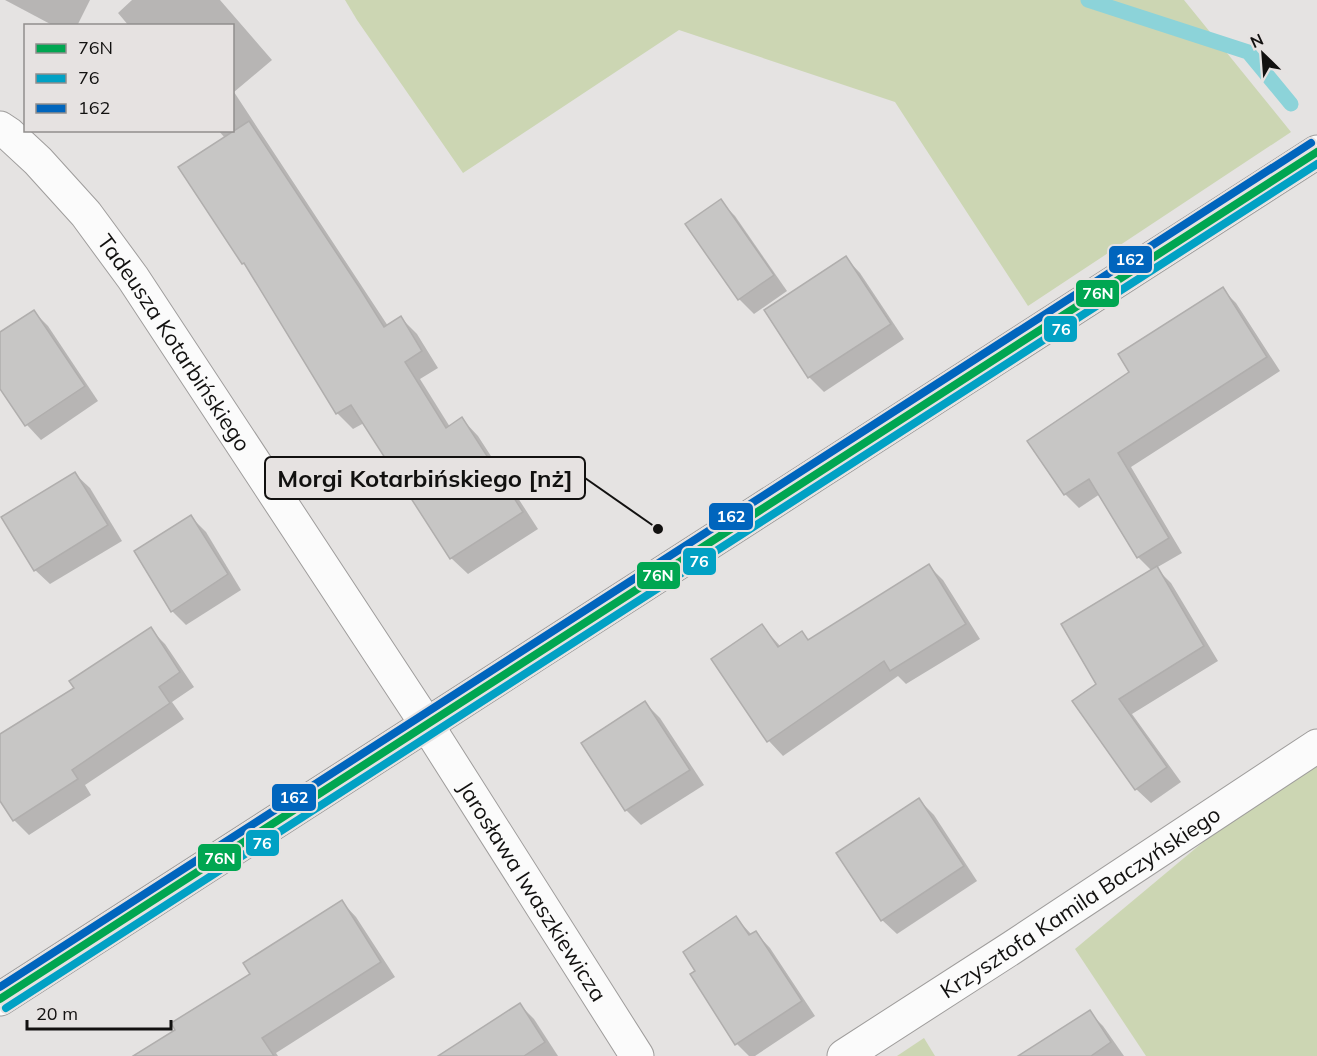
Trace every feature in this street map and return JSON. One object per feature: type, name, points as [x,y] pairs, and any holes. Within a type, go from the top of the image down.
[{"type":"street","name":"Tadeusza Kotarbińskiego","points":[[0,128],[38,161],[86,214],[133,278],[427,725]]},
{"type":"street","points":[[0,999],[1317,152]]},
{"type":"street","name":"Jarosława Iwaszkiewicza","points":[[427,725],[637,1056]]},
{"type":"street","name":"Krzysztofa Kamila Baczyńskiego","points":[[844,1056],[1317,746]]},
{"type":"green space","points":[[345,0],[1184,0],[1291,132],[1028,306],[895,102],[679,30],[463,173]]},
{"type":"green space","points":[[1317,747],[1317,1056],[1146,1056],[1075,949]]},
{"type":"green space","points":[[924,1038],[935,1056],[897,1056]]},
{"type":"building","points":[[249,121],[384,327],[401,316],[422,351],[405,362],[446,428],[462,417],[523,512],[450,559],[351,405],[336,414],[244,263],[242,264],[178,167]]},
{"type":"building","points":[[721,199],[774,275],[738,300],[685,224]]},
{"type":"building","points":[[846,256],[891,324],[808,378],[764,310]]},
{"type":"building","points":[[1223,287],[1267,357],[1118,453],[1169,538],[1137,558],[1089,479],[1064,495],[1027,441],[1129,372],[1118,354]]},
{"type":"building","points":[[34,310],[85,386],[25,426],[0,389],[0,332]]},
{"type":"building","points":[[75,472],[108,525],[34,571],[1,517]]},
{"type":"building","points":[[191,515],[228,574],[171,612],[134,551]]},
{"type":"building","points":[[929,564],[966,624],[890,671],[884,661],[767,742],[711,659],[762,624],[778,647],[802,631],[808,640]]},
{"type":"building","points":[[1157,566],[1204,646],[1119,699],[1167,767],[1135,790],[1072,701],[1096,684],[1061,624]]},
{"type":"building","points":[[151,627],[180,672],[159,687],[170,703],[72,770],[78,779],[13,821],[0,801],[0,734],[74,688],[69,681]]},
{"type":"building","points":[[645,701],[690,770],[625,811],[581,743]]},
{"type":"building","points":[[919,798],[964,866],[881,921],[836,853]]},
{"type":"building","points":[[342,900],[381,962],[262,1038],[274,1056],[133,1056],[175,1030],[171,1023],[250,974],[243,963]]},
{"type":"building","points":[[736,916],[749,935],[756,931],[802,1001],[735,1045],[690,974],[695,971],[683,952]]},
{"type":"building","points":[[520,1003],[545,1042],[524,1056],[438,1056]]},
{"type":"building","points":[[1090,1010],[1111,1042],[1091,1056],[1018,1056]]},
{"type":"waterway","points":[[1088,0],[1248,52],[1291,104]]},
{"type":"transit line","name":"162","points":[[0,987],[1311,143]]},
{"type":"transit line","name":"76N","points":[[0,999],[1317,152]]},
{"type":"transit line","name":"76","points":[[6,1008],[1317,164]]},
{"type":"place","name":"Morgi Kotarbińskiego [nż]","points":[[658,529]]}]
